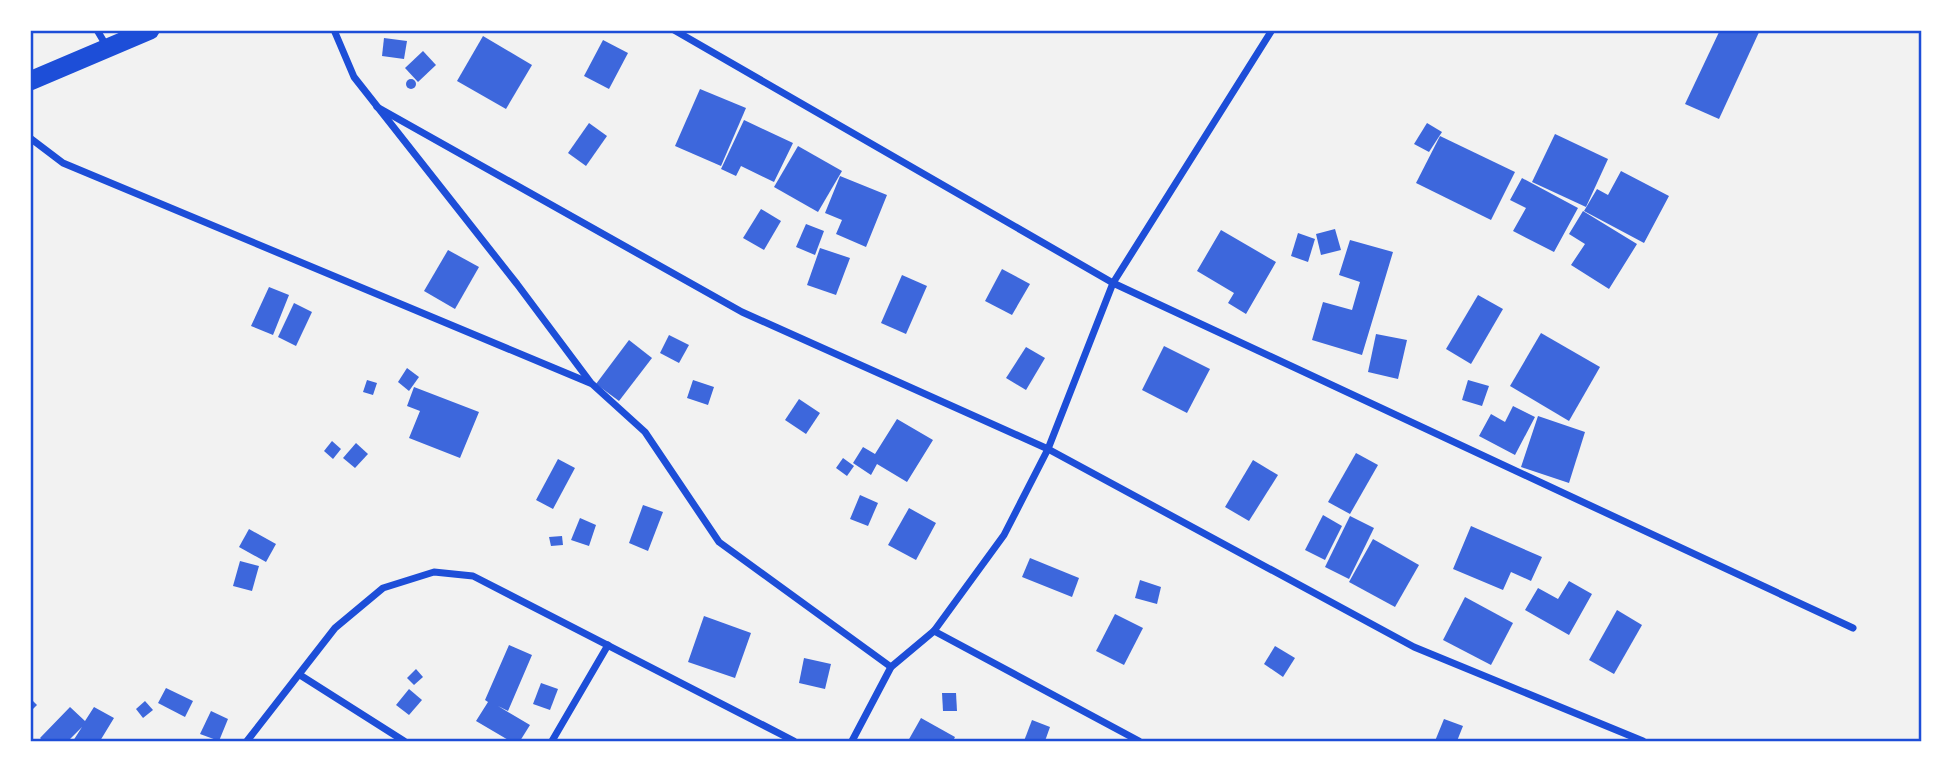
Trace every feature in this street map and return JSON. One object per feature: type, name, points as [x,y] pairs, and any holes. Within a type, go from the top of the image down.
[{"type":"highway","points":[[30,81],[150,30]]},
{"type":"street","points":[[97,30],[107,48]]},
{"type":"street","points":[[334,30],[354,77],[517,284],[591,383],[645,432],[719,542],[891,667]]},
{"type":"street","points":[[674,30],[1114,283],[1853,628]]},
{"type":"street","points":[[852,741],[891,667],[934,631],[1004,535],[1048,449],[1114,283],[1272,30]]},
{"type":"street","points":[[377,107],[741,312],[1048,449],[1413,648],[1643,741]]},
{"type":"street","points":[[30,138],[63,163],[591,383]]},
{"type":"street","points":[[247,741],[335,628],[383,588],[434,572],[473,576],[794,741]]},
{"type":"street","points":[[934,631],[1139,741]]},
{"type":"street","points":[[552,741],[608,645]]},
{"type":"street","points":[[300,675],[404,741]]},
{"type":"building","points":[[1720,30],[1760,30],[1719,119],[1685,104]]},
{"type":"building","points":[[483,36],[532,65],[506,109],[457,81]]},
{"type":"building","points":[[384,38],[407,41],[404,59],[382,56]]},
{"type":"building","points":[[603,40],[628,53],[609,89],[584,76]]},
{"type":"building","points":[[423,51],[436,65],[418,82],[405,68]]},
{"type":"building","points":[[411,79],[416,84],[411,89],[406,84]]},
{"type":"building","points":[[700,89],[746,108],[721,166],[675,146]]},
{"type":"building","points":[[744,120],[793,143],[774,182],[741,166],[736,176],[721,169]]},
{"type":"building","points":[[589,123],[607,136],[586,166],[568,153]]},
{"type":"building","points":[[1427,123],[1442,132],[1429,152],[1414,144]]},
{"type":"building","points":[[1555,134],[1608,159],[1586,207],[1532,182]]},
{"type":"building","points":[[1440,136],[1515,172],[1491,220],[1416,183]]},
{"type":"building","points":[[798,146],[842,171],[818,212],[774,187]]},
{"type":"building","points":[[1621,171],[1669,196],[1644,243],[1584,211],[1597,189],[1608,195]]},
{"type":"building","points":[[840,176],[887,195],[866,247],[836,234],[842,220],[825,213]]},
{"type":"building","points":[[1522,178],[1578,208],[1554,252],[1513,231],[1526,208],[1510,200]]},
{"type":"building","points":[[761,209],[781,221],[764,250],[743,238]]},
{"type":"building","points":[[1583,211],[1637,244],[1609,289],[1571,265],[1585,244],[1569,234]]},
{"type":"building","points":[[806,224],[824,231],[815,255],[796,247]]},
{"type":"building","points":[[1335,229],[1341,250],[1321,255],[1316,234]]},
{"type":"building","points":[[1221,230],[1276,262],[1246,314],[1228,303],[1234,293],[1197,271]]},
{"type":"building","points":[[1298,233],[1315,239],[1308,262],[1291,256]]},
{"type":"building","points":[[1350,240],[1393,252],[1362,355],[1312,340],[1323,302],[1352,310],[1360,282],[1339,275]]},
{"type":"building","points":[[820,248],[850,258],[836,295],[807,285]]},
{"type":"building","points":[[448,250],[479,267],[455,309],[424,291]]},
{"type":"building","points":[[1002,269],[1030,284],[1012,315],[985,301]]},
{"type":"building","points":[[902,275],[927,286],[906,334],[881,323]]},
{"type":"building","points":[[269,287],[289,295],[273,335],[251,326]]},
{"type":"building","points":[[1478,295],[1503,309],[1471,364],[1446,349]]},
{"type":"building","points":[[294,303],[312,312],[296,346],[278,337]]},
{"type":"building","points":[[1541,333],[1600,367],[1569,421],[1510,386]]},
{"type":"building","points":[[1376,334],[1407,340],[1398,379],[1368,372]]},
{"type":"building","points":[[669,335],[689,345],[679,363],[660,353]]},
{"type":"building","points":[[629,340],[652,358],[619,401],[596,384]]},
{"type":"building","points":[[1164,346],[1210,369],[1187,413],[1142,390]]},
{"type":"building","points":[[1026,347],[1045,358],[1026,390],[1006,378]]},
{"type":"building","points":[[407,368],[419,377],[409,391],[398,382]]},
{"type":"building","points":[[367,380],[377,383],[373,395],[363,392]]},
{"type":"building","points":[[693,380],[714,387],[708,405],[687,398]]},
{"type":"building","points":[[1468,380],[1489,386],[1482,406],[1462,400]]},
{"type":"building","points":[[414,387],[479,412],[460,458],[409,438],[420,411],[407,406]]},
{"type":"building","points":[[799,399],[820,413],[806,434],[785,420]]},
{"type":"building","points":[[1513,406],[1535,417],[1515,455],[1479,436],[1491,414],[1505,422]]},
{"type":"building","points":[[1538,416],[1585,432],[1569,483],[1521,467]]},
{"type":"building","points":[[897,419],[933,440],[907,482],[877,464],[871,475],[853,463],[863,447],[875,454]]},
{"type":"building","points":[[332,441],[341,449],[333,459],[324,451]]},
{"type":"building","points":[[356,443],[368,454],[355,468],[343,458]]},
{"type":"building","points":[[1356,453],[1378,465],[1350,514],[1328,502]]},
{"type":"building","points":[[843,458],[854,466],[847,476],[836,468]]},
{"type":"building","points":[[558,459],[575,468],[553,509],[536,500]]},
{"type":"building","points":[[1253,460],[1278,475],[1249,521],[1225,507]]},
{"type":"building","points":[[860,495],[878,503],[868,526],[850,519]]},
{"type":"building","points":[[643,505],[663,512],[648,551],[629,543]]},
{"type":"building","points":[[909,508],[936,523],[916,560],[888,545]]},
{"type":"building","points":[[1323,515],[1342,526],[1325,560],[1305,550]]},
{"type":"building","points":[[1350,516],[1374,528],[1349,579],[1325,567]]},
{"type":"building","points":[[580,518],[596,525],[589,546],[571,540]]},
{"type":"building","points":[[1471,526],[1542,557],[1531,581],[1511,572],[1503,590],[1453,569]]},
{"type":"building","points":[[249,529],[276,544],[266,562],[239,547]]},
{"type":"building","points":[[562,536],[563,545],[551,546],[549,537]]},
{"type":"building","points":[[1373,539],[1419,565],[1395,607],[1349,582]]},
{"type":"building","points":[[1030,558],[1079,578],[1072,597],[1022,577]]},
{"type":"building","points":[[240,561],[259,566],[252,591],[233,586]]},
{"type":"building","points":[[1140,580],[1161,587],[1157,604],[1135,598]]},
{"type":"building","points":[[1569,581],[1592,594],[1569,635],[1525,610],[1538,588],[1558,599]]},
{"type":"building","points":[[1465,597],[1513,623],[1491,665],[1443,640]]},
{"type":"building","points":[[1617,610],[1642,625],[1614,674],[1589,660]]},
{"type":"building","points":[[1115,614],[1143,628],[1124,665],[1096,651]]},
{"type":"building","points":[[704,616],[751,633],[735,678],[688,662]]},
{"type":"building","points":[[509,645],[532,655],[508,711],[498,706],[530,725],[520,741],[510,741],[476,721],[488,702],[485,700]]},
{"type":"building","points":[[1275,646],[1295,658],[1283,677],[1264,664]]},
{"type":"building","points":[[804,658],[831,664],[825,689],[799,683]]},
{"type":"building","points":[[416,669],[423,677],[414,685],[407,678]]},
{"type":"building","points":[[541,683],[558,689],[550,710],[533,704]]},
{"type":"building","points":[[166,688],[193,701],[185,717],[158,703]]},
{"type":"building","points":[[409,689],[422,700],[409,715],[396,705]]},
{"type":"building","points":[[942,693],[956,693],[957,711],[943,711]]},
{"type":"building","points":[[30,698],[37,705],[30,712]]},
{"type":"building","points":[[145,701],[153,710],[143,718],[136,709]]},
{"type":"building","points":[[70,707],[85,721],[94,707],[114,718],[100,741],[73,741],[82,727],[68,741],[43,741],[40,738]]},
{"type":"building","points":[[211,711],[228,719],[219,741],[200,734]]},
{"type":"building","points":[[921,718],[955,737],[953,741],[908,741]]},
{"type":"building","points":[[1444,719],[1463,726],[1457,741],[1435,741]]},
{"type":"building","points":[[1032,720],[1050,727],[1045,741],[1024,741]]}]
